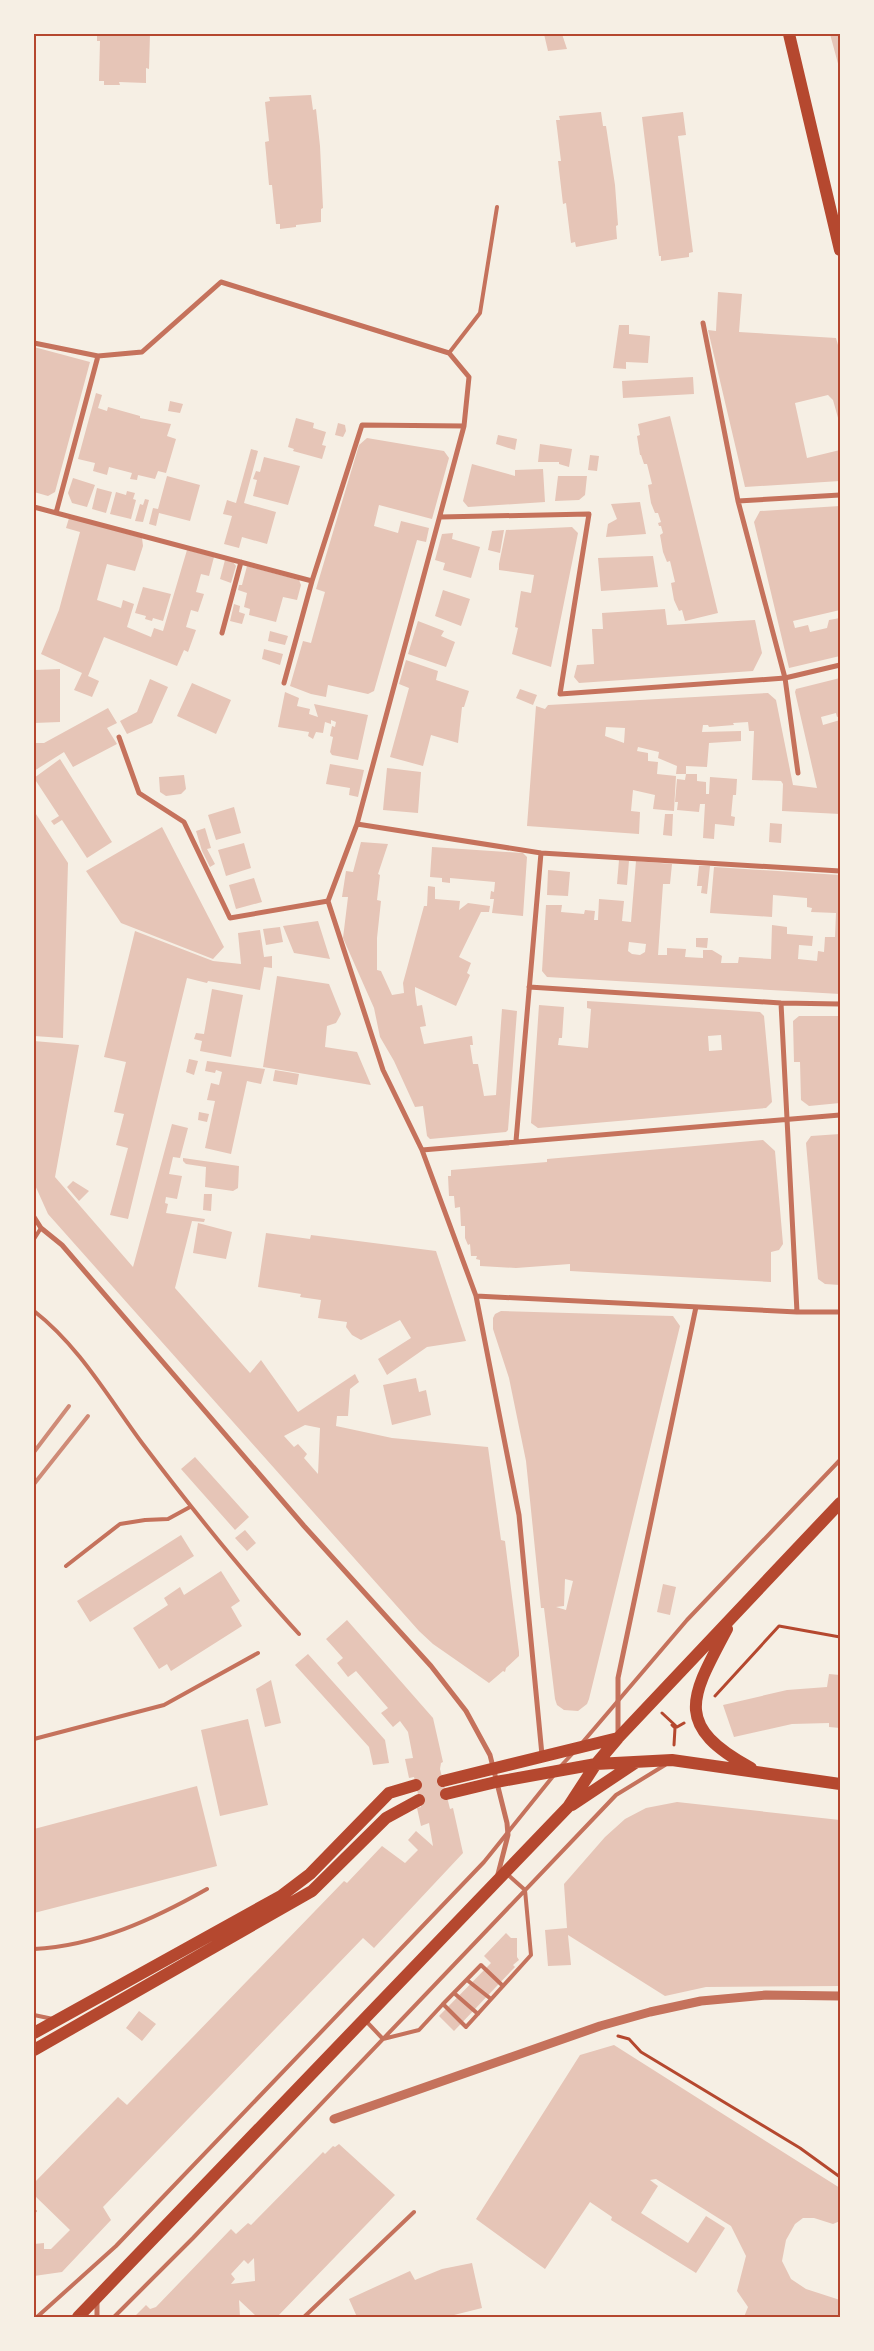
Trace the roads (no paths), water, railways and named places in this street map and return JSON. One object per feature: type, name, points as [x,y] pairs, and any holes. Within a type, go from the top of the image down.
[{"type":"main road","points":[[789,34],[840,246]]},
{"type":"main road","points":[[78,2317],[568,1807],[596,1764],[650,1702],[840,1503]]},
{"type":"main road","points":[[736,1613],[700,1687],[696,1700],[696,1717],[702,1731],[714,1744],[733,1758],[758,1771]]},
{"type":"main road","points":[[443,1781],[618,1738]]},
{"type":"main road","points":[[446,1794],[496,1782],[596,1764],[672,1760],[840,1784]]},
{"type":"main road","points":[[568,1807],[635,1763]]},
{"type":"main road","points":[[34,2033],[281,1896],[310,1874],[389,1793],[416,1785]]},
{"type":"main road","points":[[34,2050],[312,1891],[386,1818],[419,1800]]},
{"type":"street","points":[[34,343],[98,356],[142,352],[221,282],[449,352],[469,377],[464,426],[440,517],[357,824],[328,901],[383,1070],[422,1150],[476,1296],[519,1515],[540,1712],[542,1756]]},
{"type":"street","points":[[703,323],[738,501],[784,678],[798,773]]},
{"type":"street","points":[[56,513],[98,356]]},
{"type":"street","points":[[284,683],[312,581],[362,425],[464,426]]},
{"type":"street","points":[[738,501],[840,495]]},
{"type":"street","points":[[34,507],[312,581]]},
{"type":"street","points":[[440,517],[589,514],[560,694],[784,678],[840,665]]},
{"type":"street","points":[[222,633],[241,562]]},
{"type":"street","points":[[119,737],[139,793],[184,822],[230,918],[328,901]]},
{"type":"street","points":[[357,824],[541,853],[840,871]]},
{"type":"street","points":[[516,1141],[541,853]]},
{"type":"street","points":[[528,987],[781,1003],[840,1004]]},
{"type":"street","points":[[781,1003],[797,1312]]},
{"type":"street","points":[[422,1150],[840,1115]]},
{"type":"street","points":[[34,1218],[41,1228],[62,1245],[304,1526],[432,1666],[466,1711],[490,1755],[504,1808],[508,1835],[496,1882]]},
{"type":"street","points":[[476,1296],[797,1312],[840,1312]]},
{"type":"street","points":[[618,1738],[618,1678],[696,1307]]},
{"type":"street","points":[[334,2120],[600,2026],[650,2012],[702,2001],[766,1995],[840,1996]]},
{"type":"street","points":[[97,2298],[97,2317]]},
{"type":"lane","points":[[449,352],[480,313],[497,207]]},
{"type":"lane","points":[[34,1239],[41,1228]]},
{"type":"lane","points":[[34,1312],[54,1327],[79,1355],[190,1507],[263,1595],[299,1634]]},
{"type":"lane","points":[[37,2317],[116,2246],[508,1835],[557,1771],[618,1699],[739,1563],[840,1460]]},
{"type":"lane","points":[[66,1566],[120,1524],[168,1519],[190,1507]]},
{"type":"lane","points":[[34,1739],[164,1705],[258,1653]]},
{"type":"lane","points":[[114,2317],[193,2238],[616,1795],[672,1760]]},
{"type":"lane","points":[[443,2004],[466,2027],[531,1955],[525,1890],[506,1872]]},
{"type":"lane","points":[[34,1949],[106,1935],[140,1924],[207,1888]]},
{"type":"lane","points":[[383,2039],[419,2030],[480,1965],[503,1986]]},
{"type":"lane","points":[[467,1980],[491,1999]]},
{"type":"lane","points":[[454,1993],[478,2014]]},
{"type":"lane","points":[[34,2015],[57,2020]]},
{"type":"lane","points":[[364,2019],[383,2039]]},
{"type":"lane","points":[[304,2317],[414,2212]]},
{"type":"railway","points":[[34,1452],[69,1406]]},
{"type":"railway","points":[[34,1484],[88,1416]]}]
